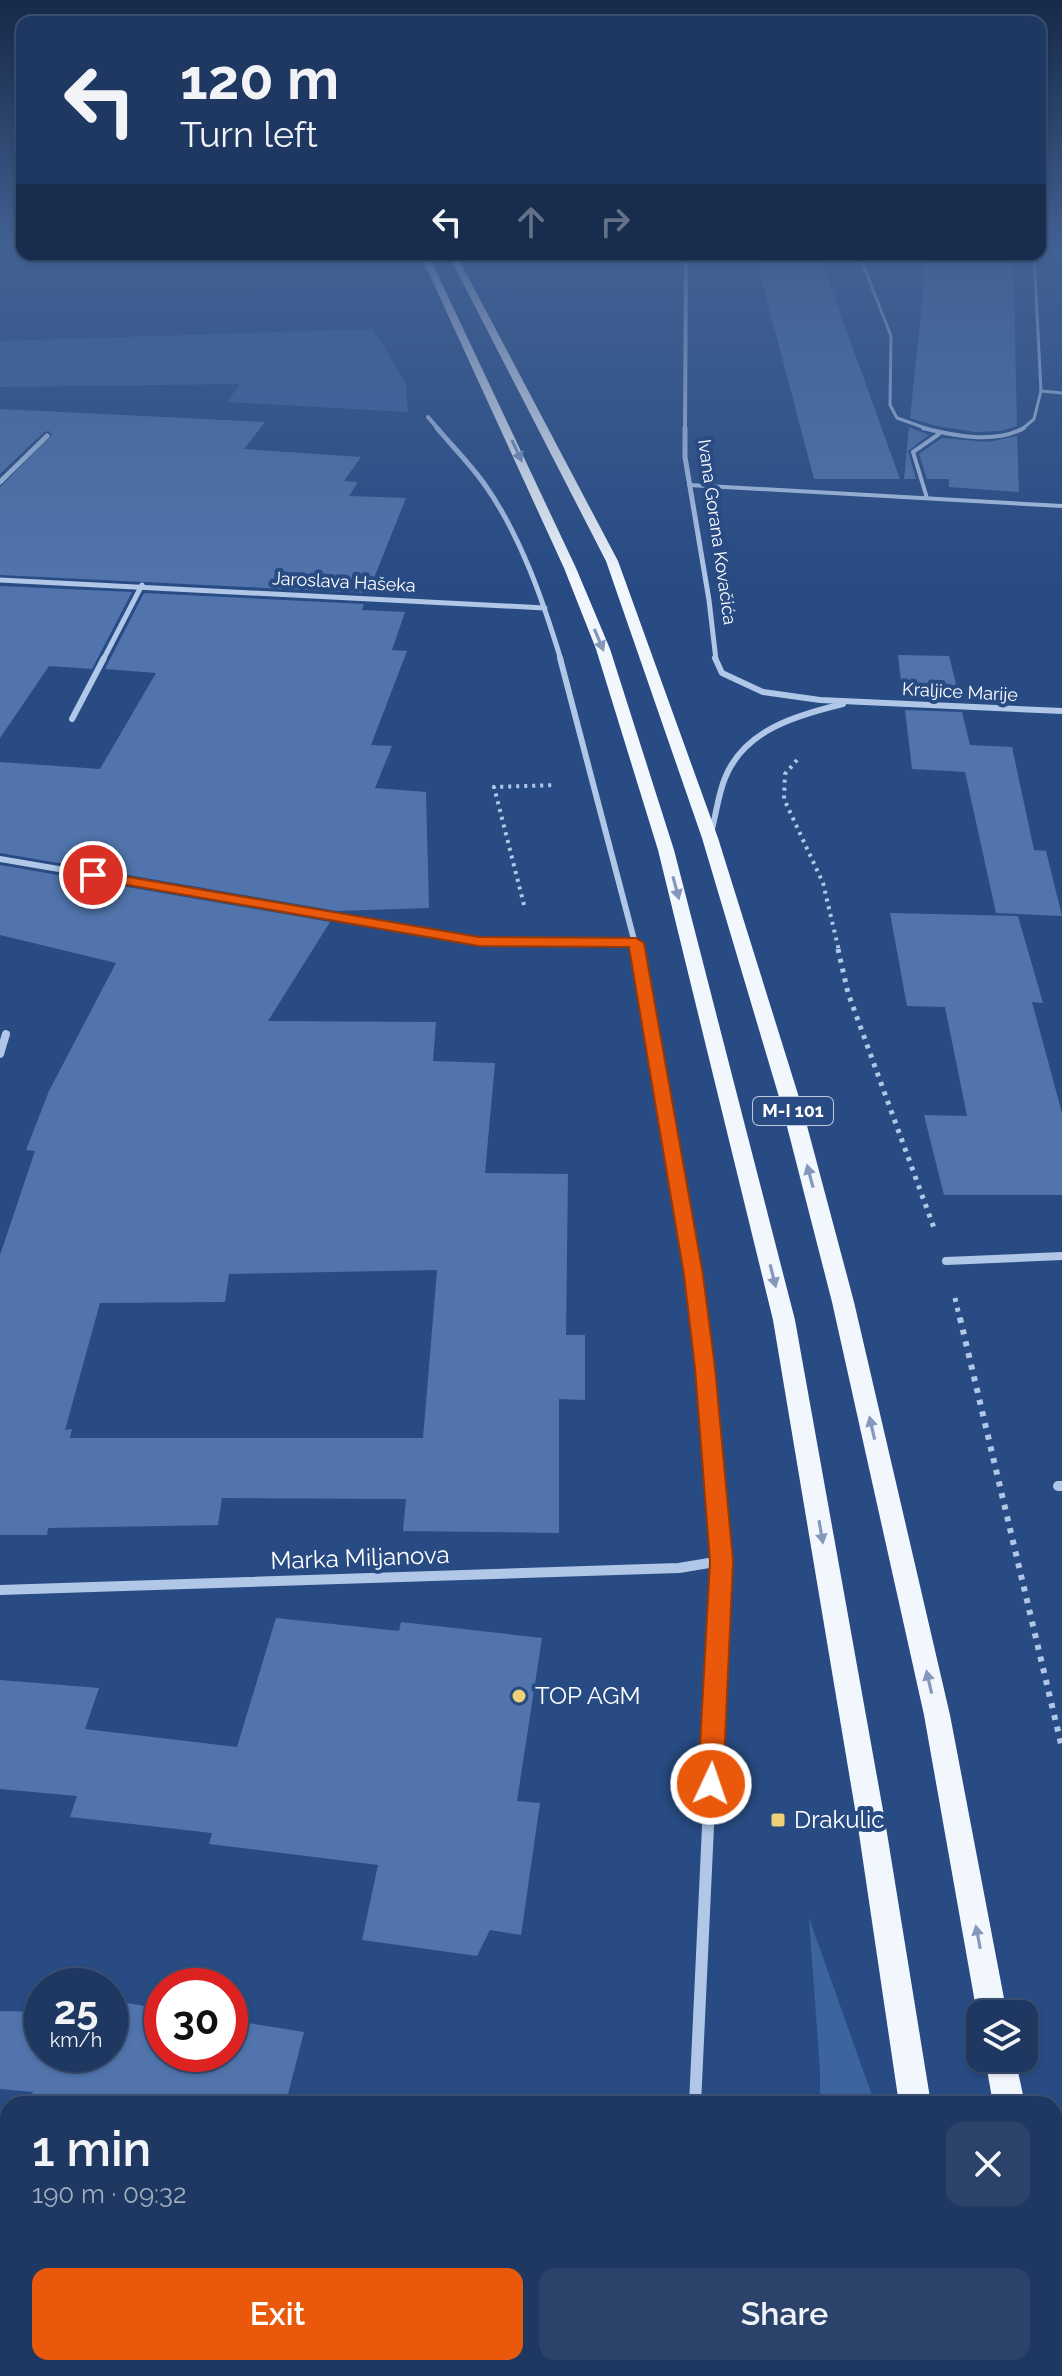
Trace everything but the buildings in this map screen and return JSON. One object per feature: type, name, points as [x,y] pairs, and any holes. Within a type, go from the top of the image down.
[{"type":"main road","name":"M-I 101","points":[[472,358],[570,568],[603,649],[636,747],[669,863],[784,1320],[872,1827],[914,2096]]},
{"type":"main road","name":"M-I 101","points":[[506,358],[612,561],[710,838],[792,1107],[843,1302],[937,1715],[989,2000]]},
{"type":"main road","points":[[1003,2072],[1007,2096]]},
{"type":"street","name":"Ivana Gorana Kovačića","points":[[685,358],[685,457],[709,600],[714,657],[722,673],[763,692],[820,700],[856,701]]},
{"type":"street","points":[[428,417],[484,483],[500,508],[545,608],[636,943],[693,1275],[705,1368],[721,1561],[695,2096]]},
{"type":"street","points":[[0,482],[47,436]]},
{"type":"street","name":"Jaroslava Hašeka","points":[[0,580],[545,608]]},
{"type":"street","points":[[72,719],[142,585]]},
{"type":"street","points":[[710,838],[725,776],[745,746],[763,732],[802,714],[856,701]]},
{"type":"street","name":"Kraljice Marije","points":[[856,701],[1062,711]]},
{"type":"street","points":[[0,859],[479,941],[636,943]]},
{"type":"street","points":[[0,1054],[6,1034]]},
{"type":"street","points":[[946,1261],[1062,1256]]},
{"type":"street","name":"Marka Miljanova","points":[[0,1590],[679,1568],[721,1561]]},
{"type":"lane","points":[[891,358],[891,412],[908,424],[940,433],[997,435],[1025,428],[1035,416],[1041,391],[1039,358]]},
{"type":"lane","points":[[1041,391],[1062,393]]},
{"type":"lane","points":[[927,498],[913,452],[940,433]]},
{"type":"lane","points":[[689,485],[1062,506]]},
{"type":"path","points":[[507,842],[494,787],[563,784]]},
{"type":"path","points":[[797,826],[823,883],[848,993],[946,1261],[1062,1748]]},
{"type":"shaded area","points":[[0,358],[390,358],[406,384],[408,412],[227,402],[240,384],[0,387]]},
{"type":"shaded area","points":[[809,1918],[872,2096],[820,2096]]},
{"type":"place","name":"TOP AGM","points":[[519,1696]]},
{"type":"place","name":"Drakulic","points":[[778,1820]]},
{"type":"route","points":[[93,875],[479,941],[636,943],[693,1275],[705,1368],[721,1561],[711,1784]]}]
